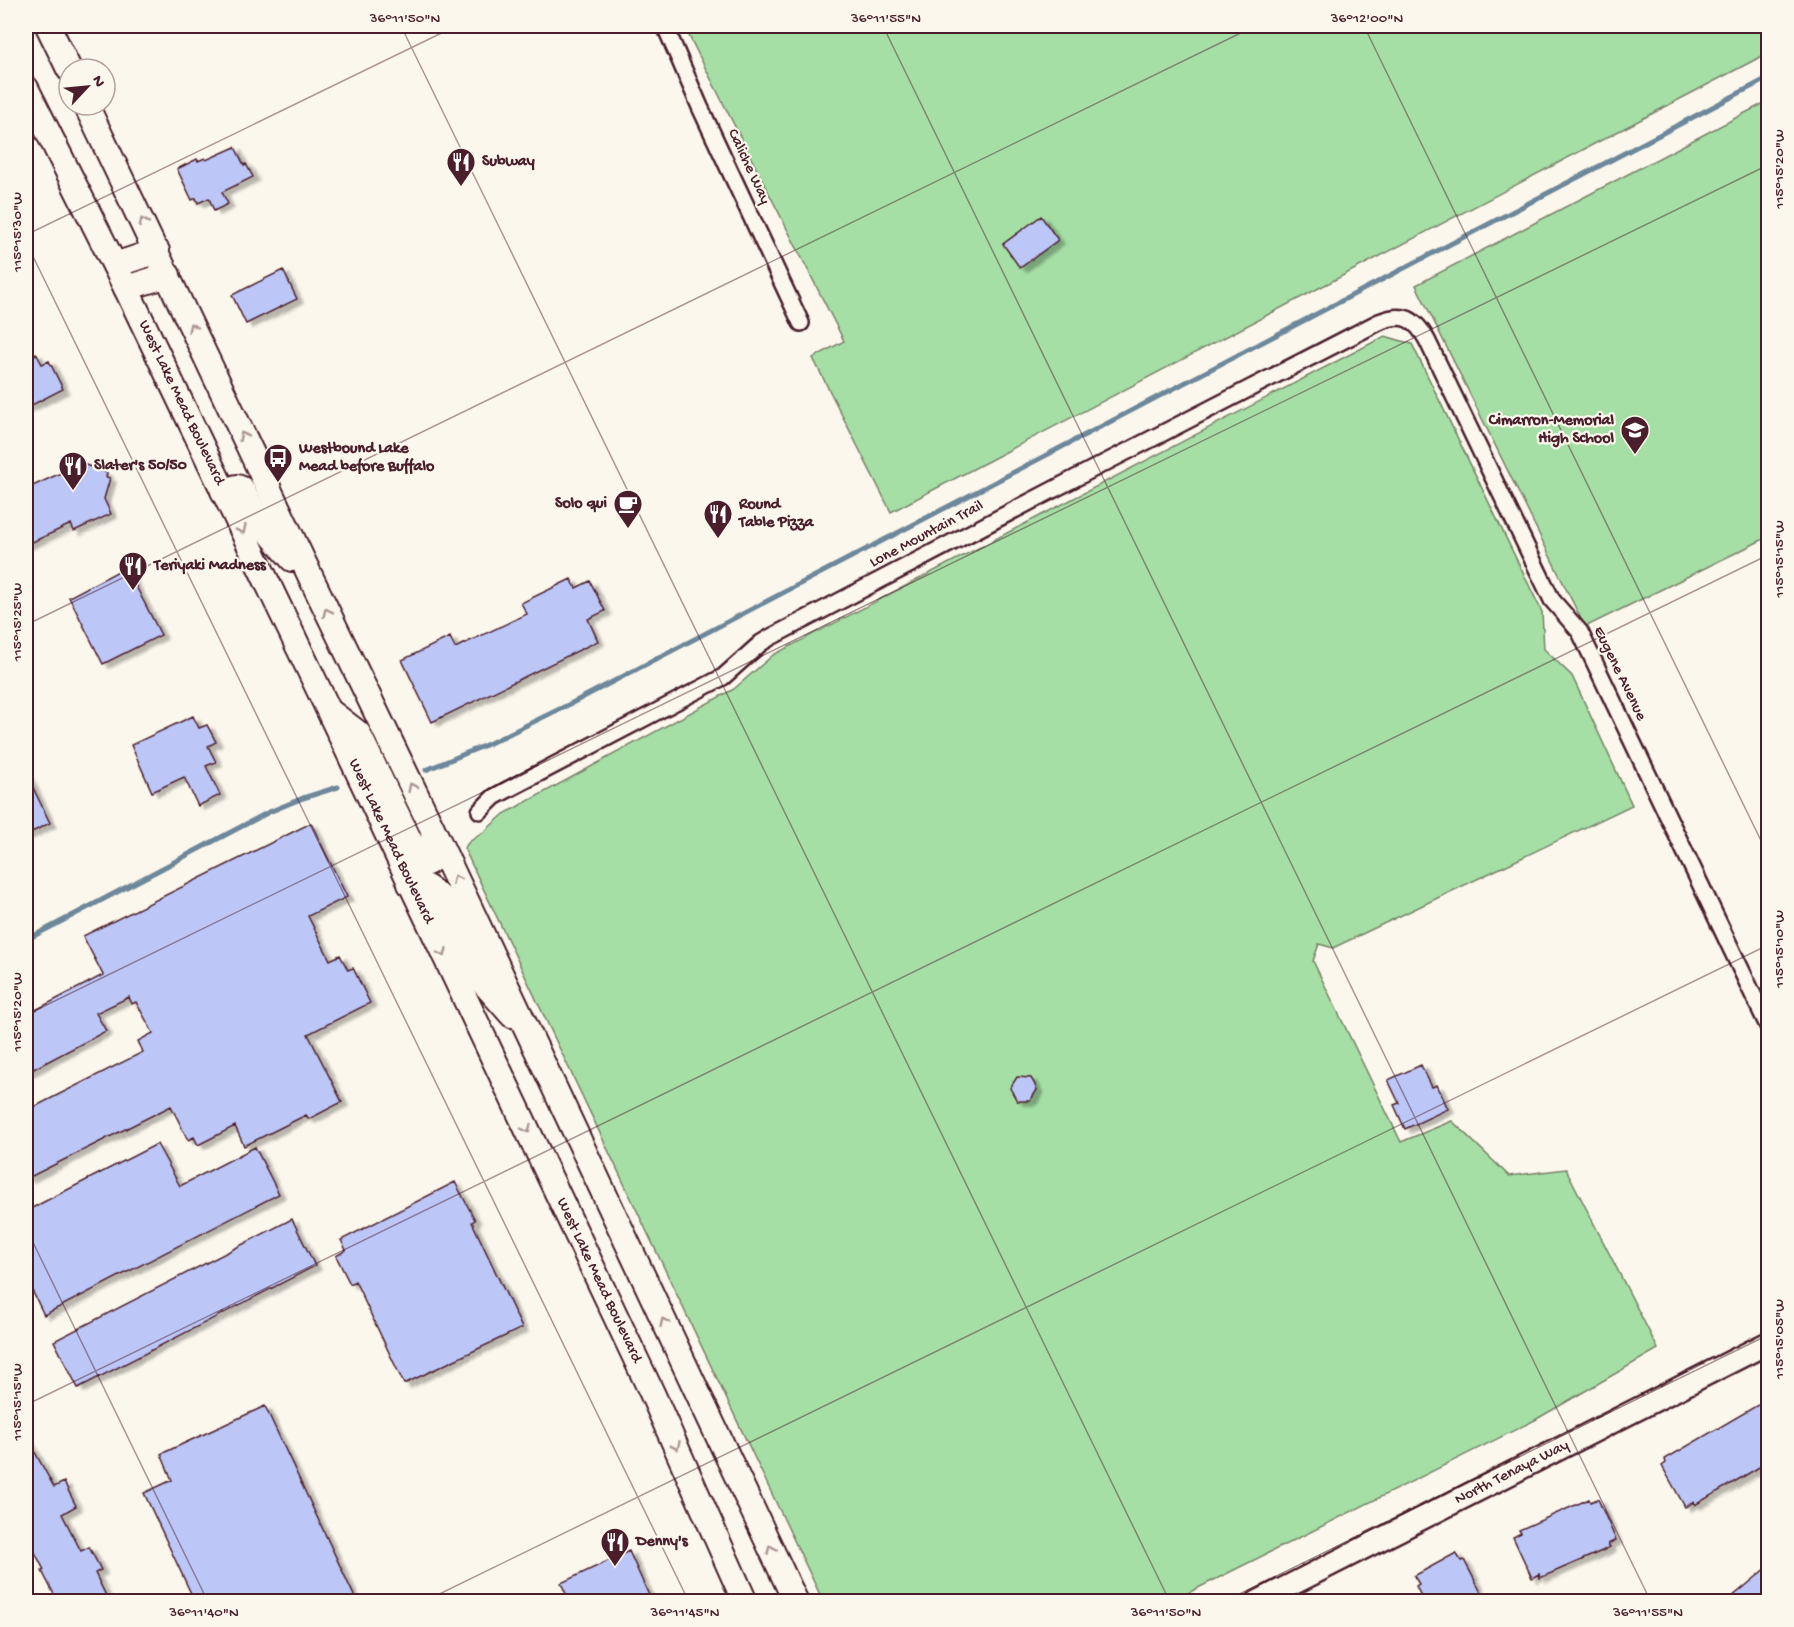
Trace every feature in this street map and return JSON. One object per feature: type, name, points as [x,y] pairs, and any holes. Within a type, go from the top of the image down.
[{"type":"main road","points":[[48,26],[63,57]]},
{"type":"main road","name":"West Lake Mead Boulevard","points":[[26,88],[126,288],[328,709],[652,1393],[745,1602]]},
{"type":"main road","points":[[92,117],[432,829],[796,1602]]},
{"type":"main road","points":[[115,266],[157,251]]},
{"type":"main road","points":[[126,288],[168,275]]},
{"type":"main road","points":[[223,491],[237,487],[242,489],[257,518],[315,586]]},
{"type":"main road","points":[[328,709],[358,733],[420,862],[427,863],[433,859],[435,849],[432,829]]},
{"type":"main road","points":[[410,884],[417,883],[424,886],[439,897],[481,980],[531,1038]]},
{"type":"main road","name":"North Tenaya Way","points":[[1257,1602],[1768,1343]]},
{"type":"main road","points":[[652,1393],[689,1375]]},
{"type":"street","name":"Caliche Way","points":[[665,26],[801,324]]},
{"type":"street","name":"Lone Mountain Trail","points":[[480,811],[494,797],[723,677],[771,637],[1379,322],[1390,318],[1406,319]]},
{"type":"street","name":"Eugene Avenue","points":[[1406,319],[1420,326],[1428,339],[1552,600],[1580,632],[1768,1026]]},
{"type":"green space","points":[[684,26],[1768,26],[1768,53],[891,512],[813,358],[844,341]]},
{"type":"green space","name":"Cimarron-Memorial High School","points":[[1768,101],[1768,537],[1585,627],[1416,285]]},
{"type":"green space","points":[[1385,336],[1412,344],[1542,612],[1544,649],[1572,676],[1632,805],[1333,948],[1319,944],[1313,961],[1401,1142],[1452,1121],[1509,1176],[1566,1169],[1658,1349],[1535,1420],[1172,1601],[823,1601],[464,848],[504,814],[734,689],[773,655]]},
{"type":"building","points":[[235,147],[253,177],[222,192],[228,204],[214,211],[209,198],[198,203],[196,198],[192,200],[177,169],[197,159],[198,161],[205,158],[206,160]]},
{"type":"building","points":[[1041,216],[1058,240],[1020,268],[1003,244]]},
{"type":"building","points":[[283,270],[297,299],[246,324],[232,295]]},
{"type":"building","points":[[36,353],[42,364],[49,361],[63,389],[26,408],[26,358]]},
{"type":"building","name":"Slater's 50/50","points":[[75,461],[107,473],[106,477],[110,478],[104,499],[111,514],[74,531],[71,524],[26,545],[26,489],[74,467]]},
{"type":"building","points":[[126,567],[161,635],[103,664],[69,597]]},
{"type":"building","points":[[571,579],[576,588],[590,581],[605,611],[588,619],[598,641],[432,722],[402,660],[450,637],[455,648],[527,614],[521,603]]},
{"type":"building","points":[[193,716],[199,728],[207,725],[216,742],[208,746],[216,762],[206,766],[220,795],[198,806],[184,777],[152,792],[131,745]]},
{"type":"building","points":[[26,773],[50,823],[26,835]]},
{"type":"building","points":[[311,823],[347,897],[308,916],[330,960],[340,955],[348,970],[353,968],[370,1003],[308,1034],[342,1102],[309,1119],[306,1115],[244,1146],[235,1126],[198,1145],[194,1137],[188,1140],[171,1106],[26,1179],[26,1111],[143,1052],[138,1041],[153,1033],[136,1002],[132,1004],[129,997],[96,1013],[106,1031],[26,1073],[26,1015],[103,975],[83,936]]},
{"type":"building","points":[[1421,1065],[1432,1087],[1437,1085],[1448,1109],[1405,1129],[1394,1105],[1399,1103],[1388,1080]]},
{"type":"building","points":[[1017,1077],[1031,1078],[1034,1083],[1037,1090],[1030,1101],[1017,1101],[1010,1088]]},
{"type":"building","points":[[157,1144],[180,1186],[255,1147],[279,1194],[44,1315],[26,1278],[26,1211]]},
{"type":"building","points":[[455,1182],[475,1220],[472,1222],[522,1328],[404,1384],[355,1281],[350,1284],[336,1256],[346,1250],[341,1240]]},
{"type":"building","points":[[292,1219],[315,1266],[78,1388],[54,1341]]},
{"type":"building","points":[[1768,1399],[1768,1462],[1695,1505],[1694,1502],[1685,1507],[1662,1466],[1666,1463],[1665,1459]]},
{"type":"building","points":[[265,1406],[357,1602],[195,1602],[144,1493],[172,1480],[161,1454]]},
{"type":"building","points":[[26,1436],[54,1487],[64,1482],[76,1506],[62,1514],[81,1551],[89,1547],[101,1570],[95,1573],[109,1602],[58,1602],[42,1571],[44,1570],[26,1535]]},
{"type":"building","points":[[1589,1499],[1590,1502],[1598,1499],[1616,1540],[1602,1551],[1540,1578],[1539,1574],[1532,1578],[1513,1537],[1521,1533],[1519,1530]]},
{"type":"building","name":"Denny's","points":[[629,1551],[652,1602],[570,1602],[561,1583]]},
{"type":"building","points":[[1456,1553],[1461,1561],[1464,1560],[1486,1602],[1424,1602],[1414,1576]]},
{"type":"building","points":[[1768,1567],[1768,1602],[1726,1602]]},
{"type":"waterway","points":[[426,770],[488,744],[572,703],[1768,78]]},
{"type":"waterway","points":[[26,940],[269,812],[338,787]]},
{"type":"place","name":"Subway","points":[[461,188]]},
{"type":"place","name":"Cimarron-Memorial High School","points":[[1635,456]]},
{"type":"place","name":"Westbound Lake Mead before Buffalo","points":[[278,484]]},
{"type":"place","name":"Slater's 50/50","points":[[73,492]]},
{"type":"place","name":"Solo qui","points":[[628,530]]},
{"type":"place","name":"Round Table Pizza","points":[[718,540]]},
{"type":"place","name":"Teriyaki Madness","points":[[133,592]]},
{"type":"place","name":"Denny's","points":[[615,1568]]}]
